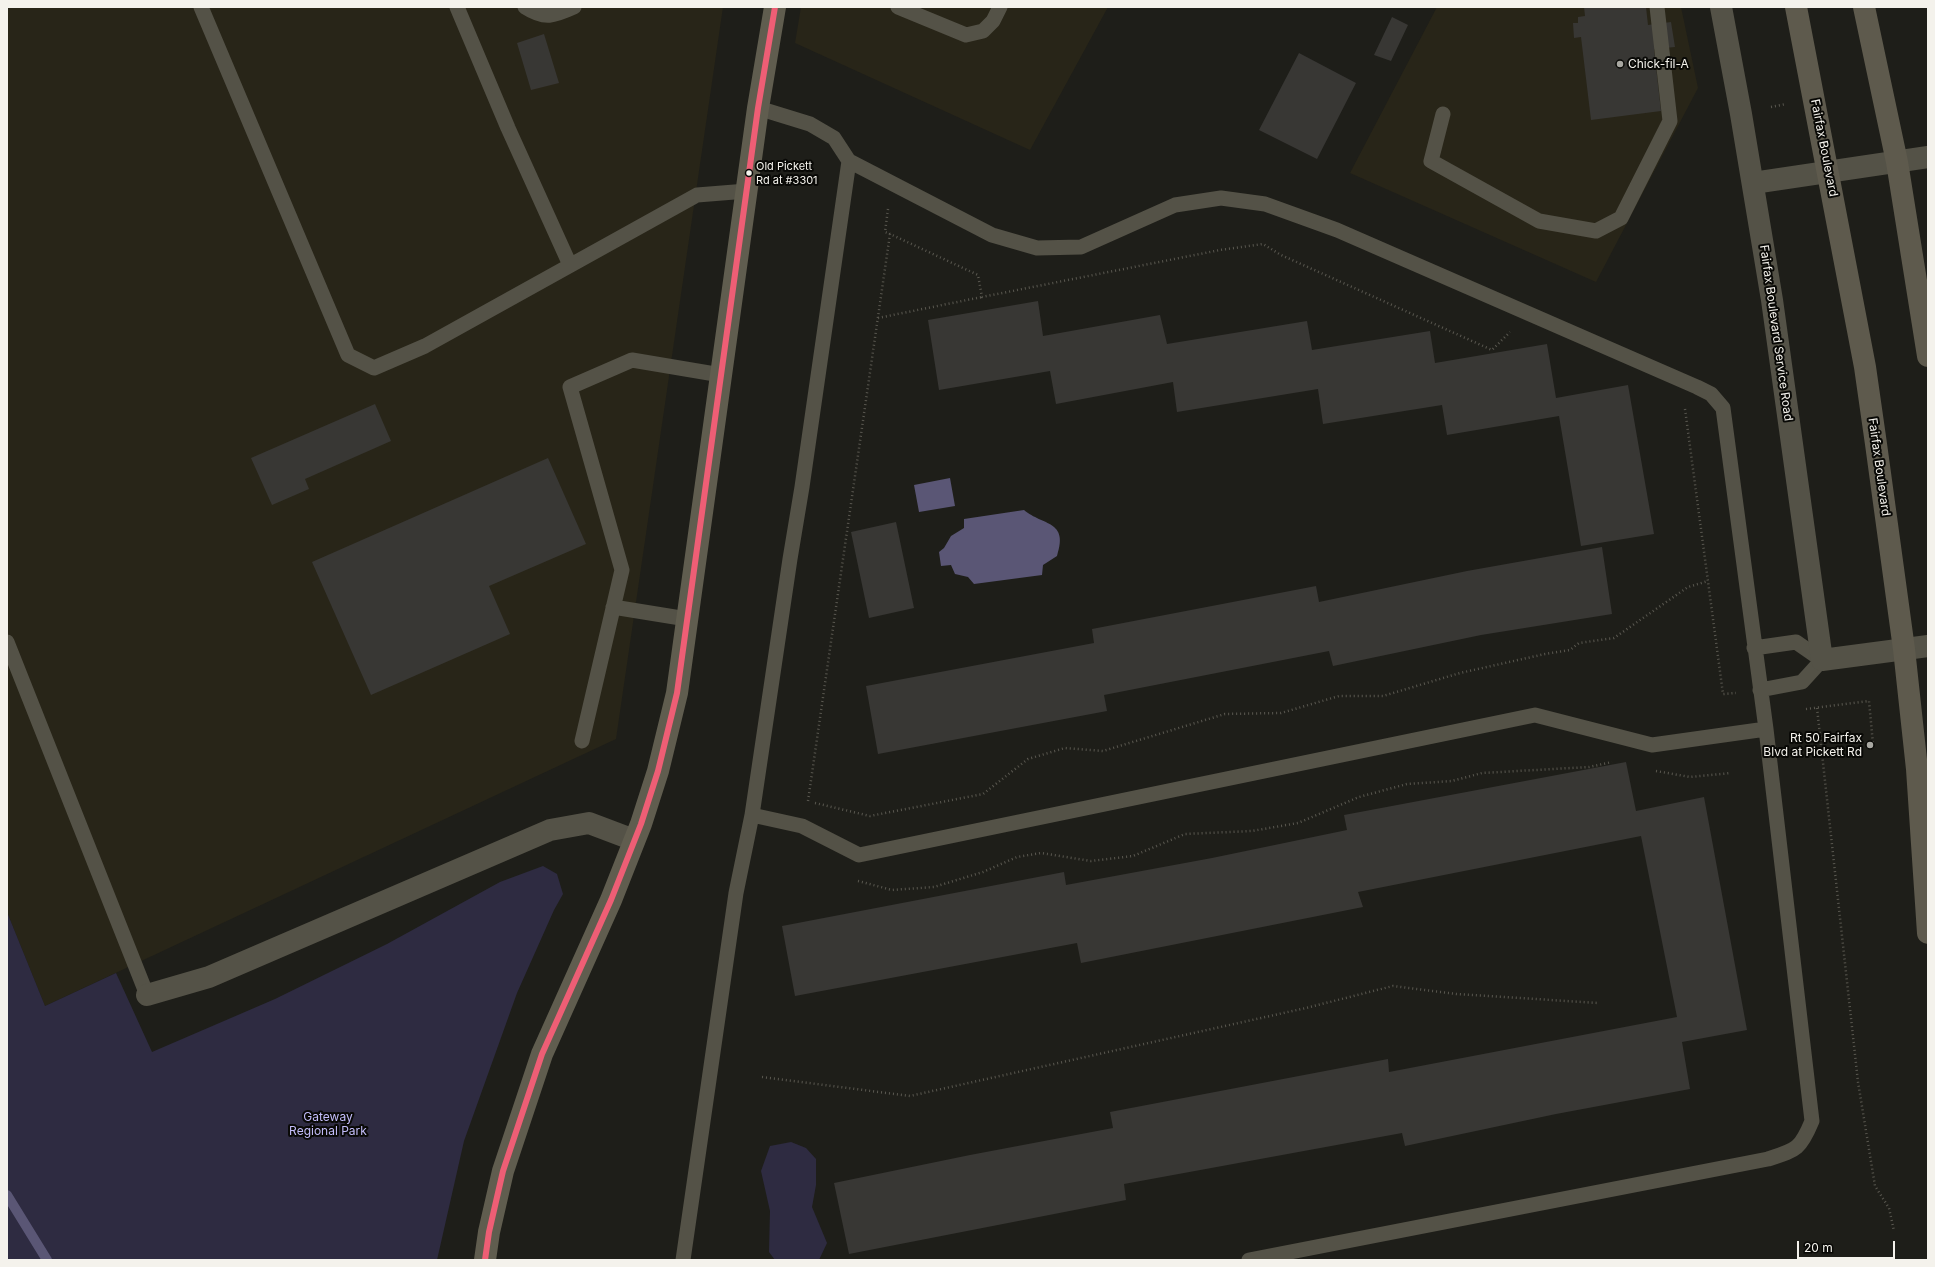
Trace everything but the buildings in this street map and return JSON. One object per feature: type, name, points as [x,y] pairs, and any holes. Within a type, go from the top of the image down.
[{"type":"main road","name":"Fairfax Boulevard","points":[[1796,7],[1865,367],[1904,649],[1917,769],[1928,933]]},
{"type":"main road","points":[[1864,7],[1897,162],[1928,356]]},
{"type":"street","points":[[485,1260],[503,1171],[542,1054],[611,900],[634,840],[658,771],[677,693],[758,108],[775,7]]},
{"type":"street","name":"Fairfax Boulevard Service Road","points":[[1720,7],[1753,182],[1772,300],[1822,660]]},
{"type":"street","points":[[1753,182],[1928,157]]},
{"type":"street","points":[[1822,660],[1928,646]]},
{"type":"street","points":[[147,995],[209,977],[550,830],[589,823],[634,840]]},
{"type":"lane","points":[[201,7],[348,355],[374,368],[425,346],[697,195],[746,192]]},
{"type":"lane","points":[[457,7],[508,128],[570,265]]},
{"type":"lane","points":[[526,7],[538,15],[557,15],[574,7]]},
{"type":"lane","points":[[898,7],[966,35],[983,31],[993,21],[1000,7]]},
{"type":"lane","points":[[1443,114],[1431,161],[1539,221],[1596,231],[1621,218],[1670,121],[1657,7]]},
{"type":"lane","points":[[758,108],[810,124],[834,138],[849,161],[992,235],[1037,248],[1080,247],[1175,205],[1220,198],[1265,204],[1337,230],[1711,394],[1723,408],[1766,729],[1812,1122],[1803,1142],[1792,1152],[1768,1159],[1249,1260]]},
{"type":"lane","points":[[683,1260],[736,893],[752,814],[802,487],[849,161]]},
{"type":"lane","points":[[582,740],[622,570],[570,387],[632,360],[721,375]]},
{"type":"lane","points":[[613,607],[687,619]]},
{"type":"lane","points":[[7,642],[147,995]]},
{"type":"lane","points":[[1754,648],[1796,642],[1822,660],[1802,682],[1760,690]]},
{"type":"lane","points":[[752,814],[802,826],[859,855],[1535,715],[1652,745],[1766,729]]},
{"type":"path","points":[[1771,107],[1788,104]]},
{"type":"path","points":[[982,297],[978,275],[890,234],[808,801],[870,816],[983,794],[1028,759],[1065,748],[1103,751],[1225,714],[1281,713],[1339,696],[1383,696],[1460,673],[1570,650],[1579,643],[1614,638],[1688,587],[1708,581]]},
{"type":"path","points":[[878,318],[1220,250],[1263,244],[1288,258],[1492,350],[1512,330]]},
{"type":"path","points":[[1684,405],[1723,694]]},
{"type":"path","points":[[1806,709],[1869,702],[1874,744],[1870,745]]},
{"type":"path","points":[[1817,708],[1858,1082],[1876,1186],[1890,1208],[1894,1231]]},
{"type":"path","points":[[856,881],[892,890],[934,887],[983,872],[1017,857],[1041,853],[1090,862],[1133,856],[1185,834],[1252,831],[1298,823],[1359,797],[1407,784],[1452,781],[1482,773],[1589,767],[1615,761]]},
{"type":"path","points":[[1654,771],[1690,776],[1731,773]]},
{"type":"path","points":[[762,1077],[910,1096],[1306,1008],[1393,986],[1456,994],[1598,1003]]},
{"type":"shaded area","points":[[7,7],[723,7],[616,739],[45,1006],[7,912]]},
{"type":"shaded area","points":[[801,7],[1108,7],[1030,150],[795,43]]},
{"type":"shaded area","points":[[1437,7],[1681,7],[1698,88],[1596,282],[1350,173]]},
{"type":"shaded area","points":[[950,478],[955,506],[919,512],[914,485]]},
{"type":"shaded area","points":[[1024,510],[1052,526],[1057,530],[1060,536],[1057,556],[1043,565],[1042,575],[974,584],[968,577],[955,574],[951,565],[941,566],[939,552],[944,548],[951,536],[964,528],[964,519]]},
{"type":"green space","name":"Gateway Regional Park","points":[[543,866],[557,874],[563,894],[554,910],[517,993],[464,1141],[437,1260],[7,1260],[7,912],[45,1006],[116,973],[152,1052],[275,999],[387,944],[500,882]]},
{"type":"green space","points":[[791,1142],[806,1148],[816,1159],[816,1185],[812,1207],[827,1243],[819,1260],[775,1260],[769,1252],[770,1211],[761,1171],[770,1146]]},
{"type":"waterway","points":[[7,1195],[47,1260]]},
{"type":"transit line","points":[[485,1260],[489,1232],[503,1171],[542,1054],[611,900],[641,824],[658,771],[677,693],[758,108],[775,7]]},
{"type":"place","name":"Chick-fil-A","points":[[1620,64]]},
{"type":"place","name":"Old Pickett Rd at #3301","points":[[749,173]]},
{"type":"place","name":"Rt 50 Fairfax Blvd at Pickett Rd","points":[[1870,745]]}]
